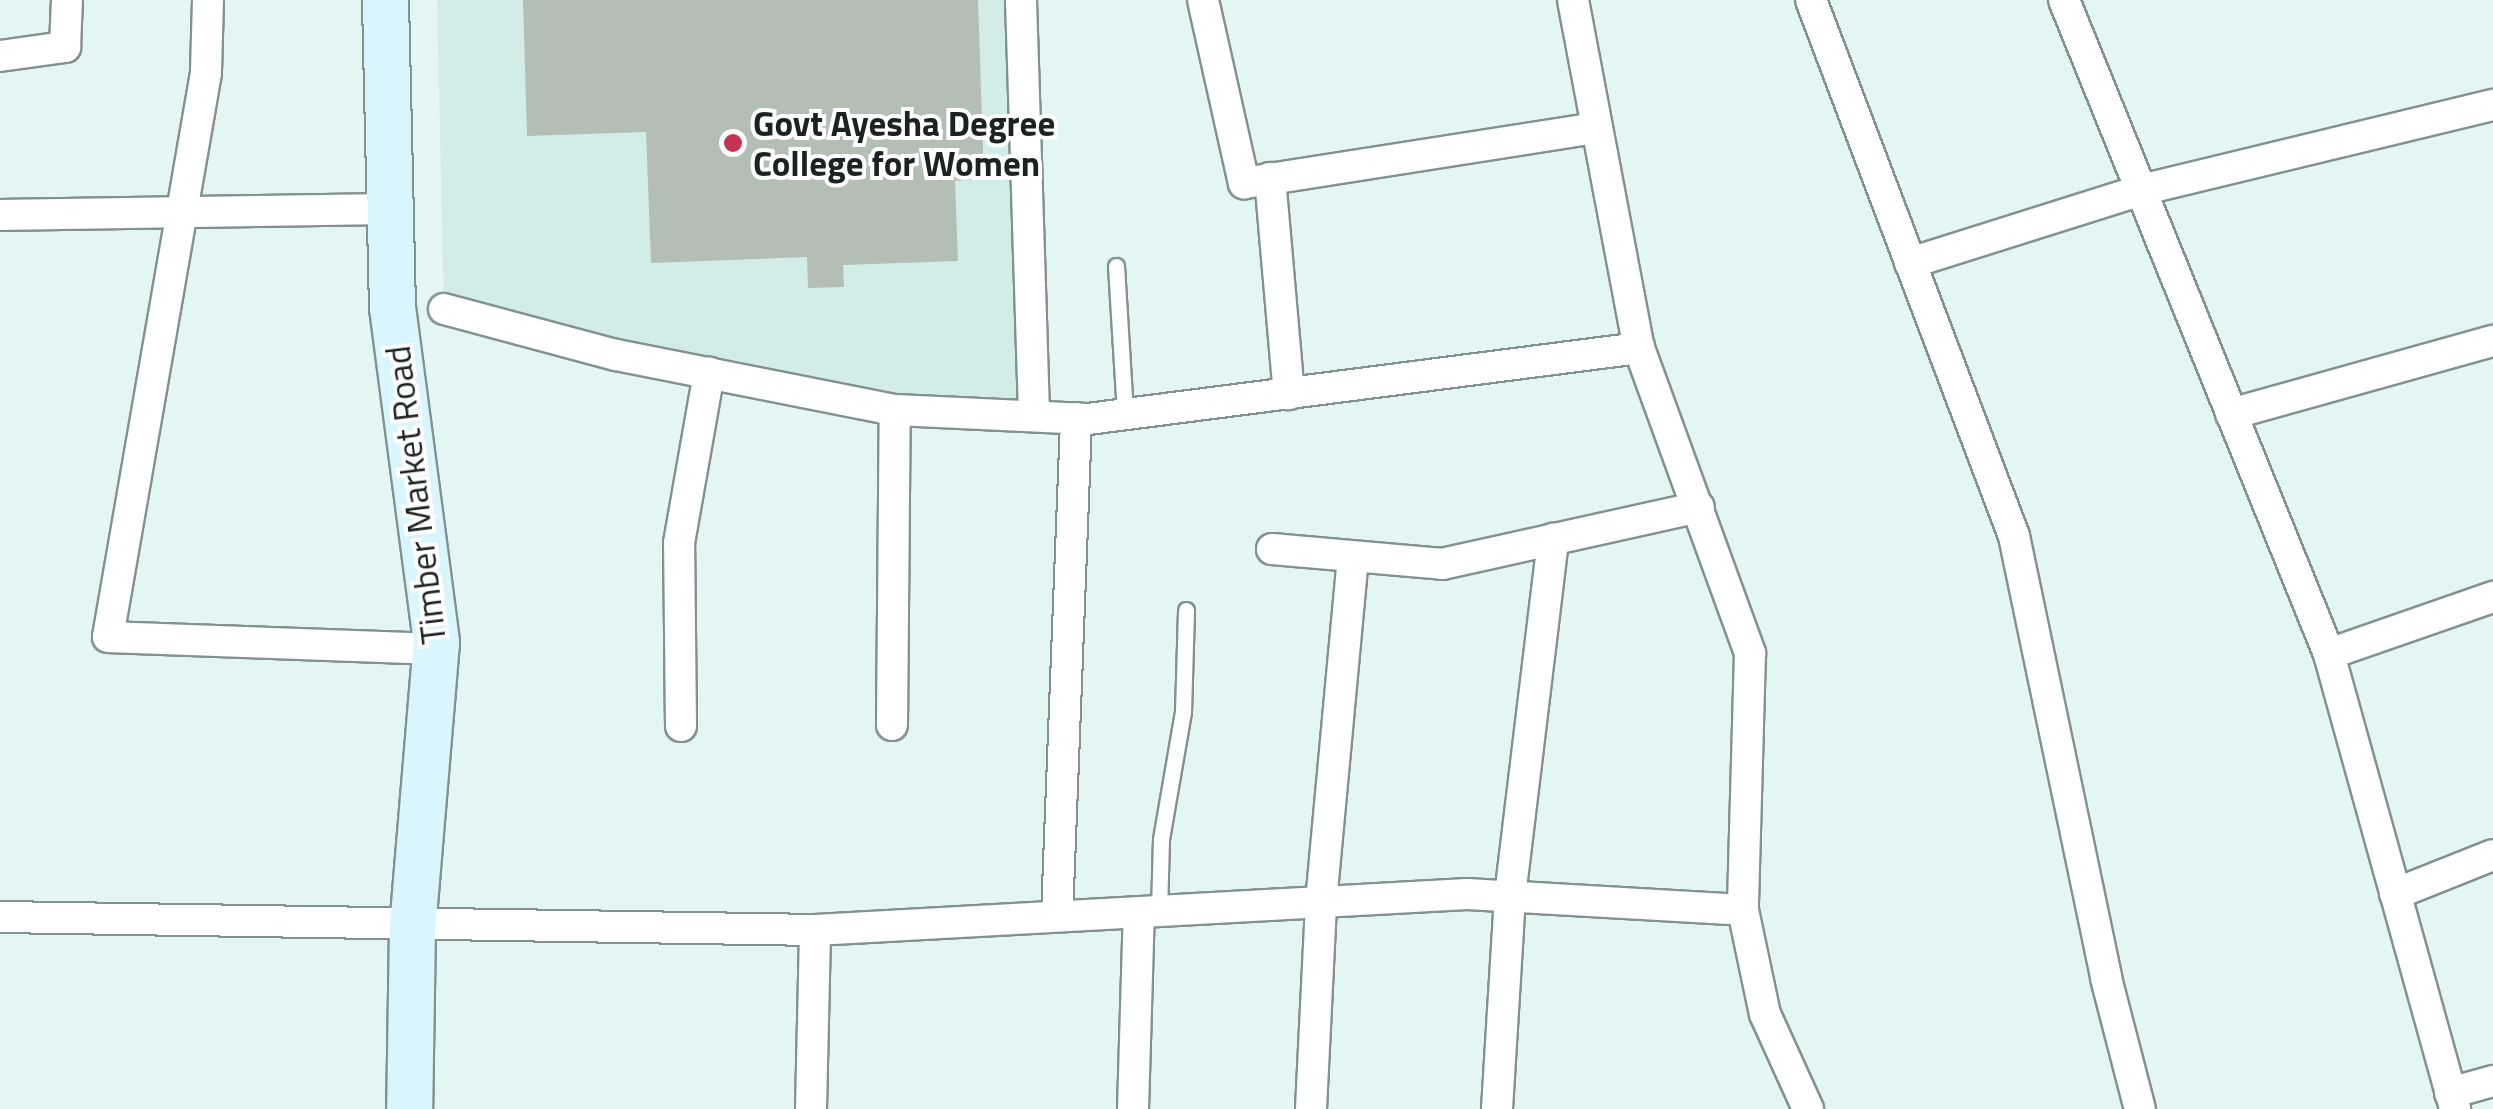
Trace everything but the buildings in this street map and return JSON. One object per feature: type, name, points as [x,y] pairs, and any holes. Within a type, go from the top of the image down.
[{"type":"street","points":[[0,56],[65,47],[67,0]]},
{"type":"street","points":[[208,0],[206,73],[108,636],[436,648]]},
{"type":"street","name":"Timber Market Road","points":[[385,0],[392,307],[436,648],[412,927],[409,1109]]},
{"type":"street","points":[[1203,0],[1244,183],[1597,128]]},
{"type":"street","points":[[1573,0],[1639,348],[1750,653],[1744,910],[1765,1014],[1808,1109]]},
{"type":"street","points":[[1810,0],[2014,536],[2106,978],[2140,1109]]},
{"type":"street","points":[[2064,0],[2328,654],[2452,1101],[2493,1081]]},
{"type":"street","points":[[1025,1],[1034,416]]},
{"type":"street","points":[[1910,263],[2141,190],[2493,105]]},
{"type":"street","points":[[1270,178],[1289,394]]},
{"type":"street","points":[[0,216],[389,209]]},
{"type":"street","points":[[444,309],[709,374],[895,410],[1076,418],[1639,348]]},
{"type":"street","points":[[2231,414],[2493,341]]},
{"type":"street","points":[[681,726],[679,544],[709,374]]},
{"type":"street","points":[[892,725],[895,410]]},
{"type":"street","points":[[1057,916],[1076,418]]},
{"type":"street","points":[[1272,549],[1442,564],[1699,507]]},
{"type":"street","points":[[1497,1109],[1510,896],[1554,540]]},
{"type":"street","points":[[1311,1109],[1321,902],[1353,556]]},
{"type":"street","points":[[2328,654],[2493,597]]},
{"type":"street","points":[[2395,894],[2493,855]]},
{"type":"street","points":[[0,917],[412,927],[815,930],[1321,902],[1510,896],[1744,910]]},
{"type":"street","points":[[1133,1109],[1148,912]]},
{"type":"street","points":[[811,1109],[815,930]]},
{"type":"lane","points":[[1116,266],[1125,414]]},
{"type":"lane","points":[[1148,912],[1182,712],[1186,610]]},
{"type":"shaded area","name":"Govt Ayesha Degree College for Women","points":[[437,0],[1021,0],[1034,416],[895,410],[444,309]]},
{"type":"place","name":"Govt Ayesha Degree College for Women","points":[[733,143]]}]
